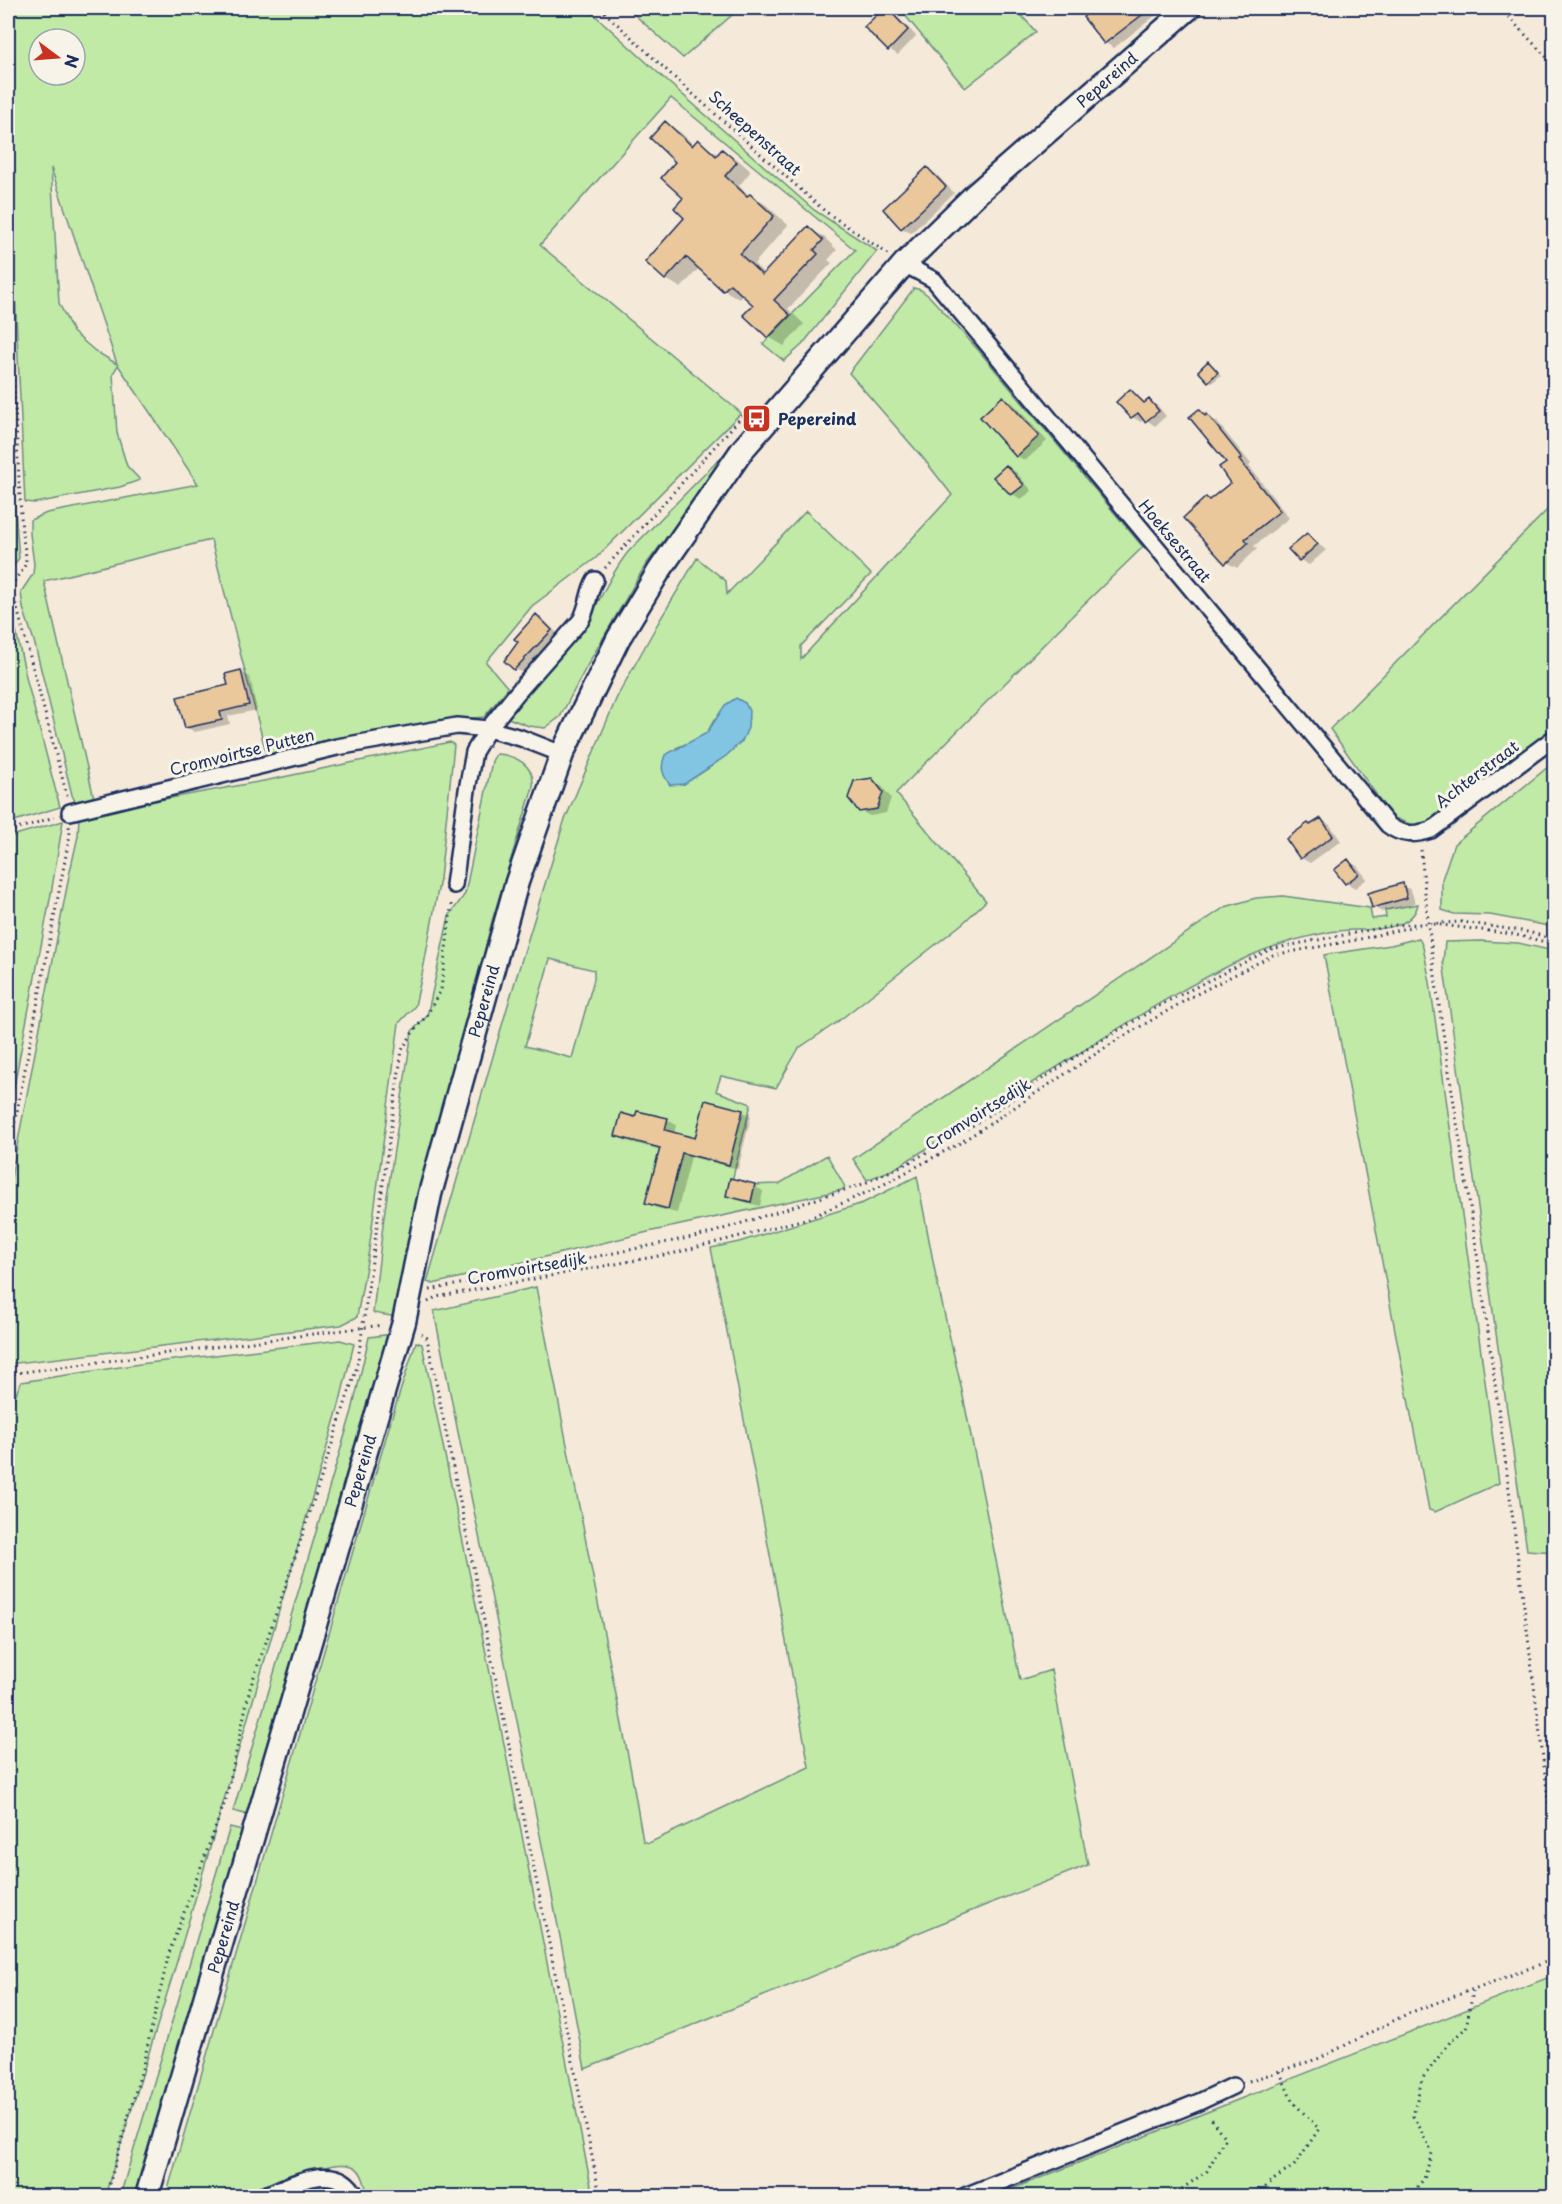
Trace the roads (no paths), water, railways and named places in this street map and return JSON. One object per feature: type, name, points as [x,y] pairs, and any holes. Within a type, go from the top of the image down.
[{"type":"main road","name":"Pepereind","points":[[147,2196],[404,1322],[433,1183],[517,882],[575,723],[618,639],[659,571],[743,449],[904,264],[976,194],[1189,8]]},
{"type":"street","name":"Hoeksestraat","points":[[904,264],[934,280],[1388,825],[1396,831],[1419,834]]},
{"type":"street","points":[[454,885],[474,752],[488,729],[581,620],[588,606],[594,579]]},
{"type":"street","name":"Cromvoirtse Putten","points":[[70,812],[337,747],[457,726],[488,729],[521,738],[562,754]]},
{"type":"street","name":"Achterstraat","points":[[1419,834],[1431,830],[1554,738]]},
{"type":"street","points":[[964,2196],[1199,2102],[1233,2086]]},
{"type":"street","points":[[262,2196],[313,2177],[330,2176],[351,2185],[356,2196]]},
{"type":"water","points":[[736,698],[745,703],[749,711],[748,728],[742,741],[726,756],[684,784],[670,785],[663,770],[665,755],[707,733],[725,705]]},
{"type":"place","name":"Pepereind","points":[[757,419]]}]
